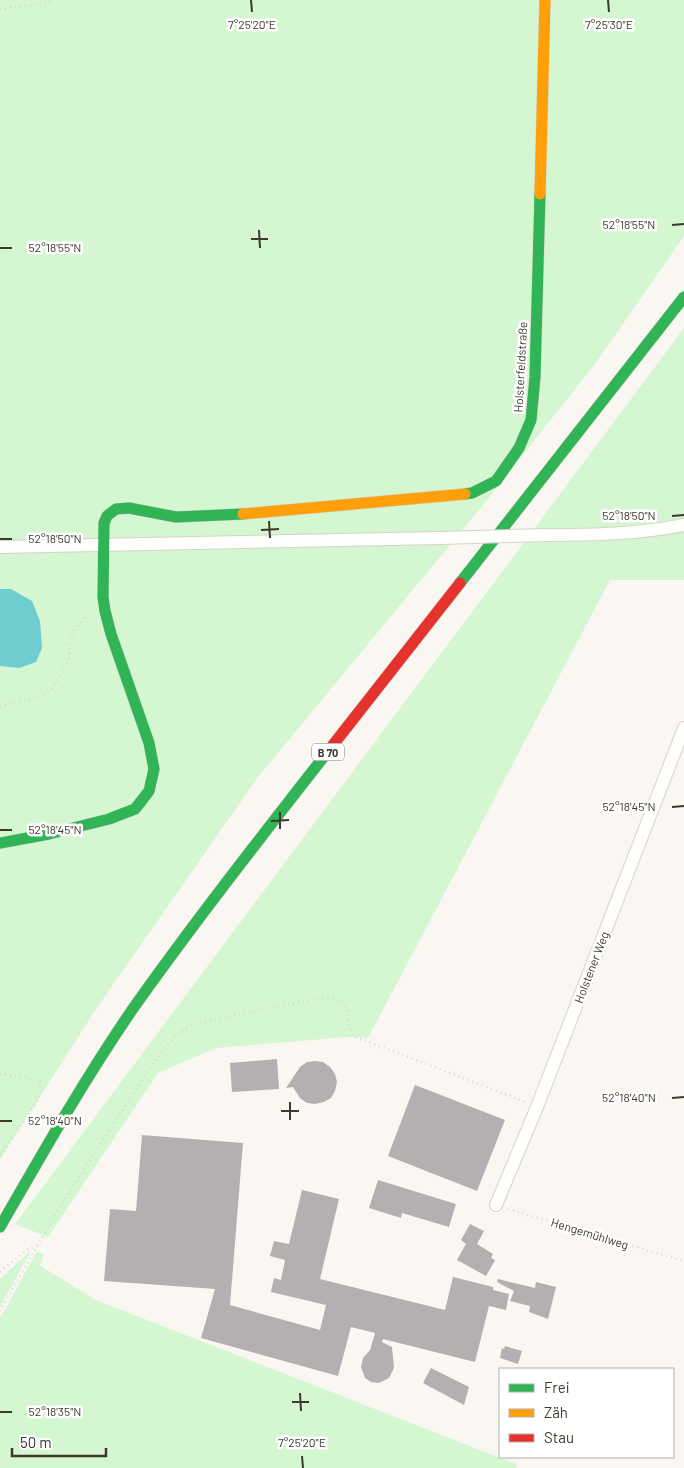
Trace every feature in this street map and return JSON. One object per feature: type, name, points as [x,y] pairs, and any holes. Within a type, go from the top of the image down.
[{"type":"street","name":"Holsterfeldstraße","points":[[103,546],[104,523],[107,516],[116,509],[129,508],[176,517],[222,516],[472,493],[496,481],[519,448],[531,420],[534,399],[545,0]]},
{"type":"street","name":"B 70","points":[[0,1227],[54,1133],[132,1011],[261,838],[684,297]]},
{"type":"street","points":[[0,547],[547,536],[666,529],[684,525]]},
{"type":"street","points":[[0,843],[49,834],[109,819],[135,809],[149,791],[154,769],[149,743],[111,634],[103,597],[103,546]]},
{"type":"street","name":"Holstener Weg","points":[[496,1205],[684,728]]},
{"type":"path","points":[[0,9],[54,0]]},
{"type":"path","points":[[0,707],[44,694],[51,690],[68,660],[70,640],[74,631],[103,597]]},
{"type":"path","points":[[0,1311],[58,1210],[153,1063],[173,1038],[190,1026],[208,1020],[271,1007],[331,997],[343,1003],[347,1008],[349,1026],[353,1036],[536,1107]]},
{"type":"path","points":[[0,1074],[39,1081],[41,1091],[36,1103],[0,1157]]},
{"type":"path","name":"Hengemühlweg","points":[[496,1205],[684,1261]]},
{"type":"path","points":[[0,1272],[28,1249],[37,1246]]},
{"type":"green space","points":[[0,0],[684,0],[684,236],[595,364],[483,505],[258,777],[96,1009],[0,1159],[0,666],[19,668],[11,589],[0,589]]},
{"type":"green space","points":[[684,328],[684,580],[610,580],[368,1038],[348,1037],[216,1048],[158,1073],[48,1237],[15,1224]]},
{"type":"green space","points":[[37,1251],[44,1255],[39,1265],[96,1300],[518,1465],[516,1468],[0,1468],[0,1317]]},
{"type":"green space","points":[[30,1253],[0,1307],[0,1279]]},
{"type":"water","points":[[0,589],[11,589],[32,601],[40,621],[42,648],[36,662],[19,668],[0,666]]},
{"type":"building","points":[[277,1059],[279,1089],[232,1092],[230,1063]]},
{"type":"building","points":[[307,1062],[323,1062],[330,1067],[335,1074],[337,1082],[331,1098],[315,1104],[307,1103],[300,1098],[293,1087],[286,1088],[300,1067]]},
{"type":"building","points":[[415,1085],[505,1120],[477,1191],[388,1156]]},
{"type":"building","points":[[142,1135],[243,1143],[230,1305],[320,1330],[326,1305],[271,1292],[274,1278],[281,1280],[285,1260],[270,1256],[274,1241],[289,1244],[302,1190],[339,1199],[320,1279],[445,1310],[453,1277],[493,1287],[493,1290],[509,1294],[506,1310],[489,1306],[475,1362],[383,1339],[382,1342],[392,1347],[394,1368],[389,1378],[379,1383],[371,1382],[365,1378],[361,1367],[363,1358],[370,1350],[375,1333],[351,1327],[338,1376],[201,1338],[215,1289],[104,1281],[110,1209],[136,1211]]},
{"type":"building","points":[[378,1180],[456,1204],[449,1227],[402,1213],[401,1218],[369,1208]]},
{"type":"building","points":[[470,1224],[484,1231],[477,1244],[493,1254],[491,1258],[495,1260],[486,1276],[457,1260],[466,1244],[461,1240]]},
{"type":"building","points":[[498,1279],[535,1288],[536,1282],[556,1287],[548,1319],[529,1312],[530,1306],[510,1301],[514,1291],[497,1282]]},
{"type":"building","points":[[505,1346],[522,1351],[518,1364],[500,1358],[502,1348],[504,1349]]},
{"type":"building","points":[[431,1368],[469,1387],[464,1405],[423,1383]]},
{"type":"traffic: fast","points":[[465,494],[472,493],[496,481],[519,448],[531,420],[535,377],[540,194]]},
{"type":"traffic: fast","points":[[460,583],[684,297]]},
{"type":"traffic: fast","points":[[0,843],[49,834],[109,819],[135,809],[149,791],[154,769],[149,743],[111,634],[105,611],[103,597],[104,523],[107,516],[116,509],[129,508],[176,517],[243,514]]},
{"type":"traffic: fast","points":[[0,1227],[80,1090],[114,1036],[204,911],[329,750]]},
{"type":"traffic: slow","points":[[540,194],[545,0]]},
{"type":"traffic: slow","points":[[243,514],[465,494]]},
{"type":"traffic: jam","points":[[329,750],[460,583]]}]
